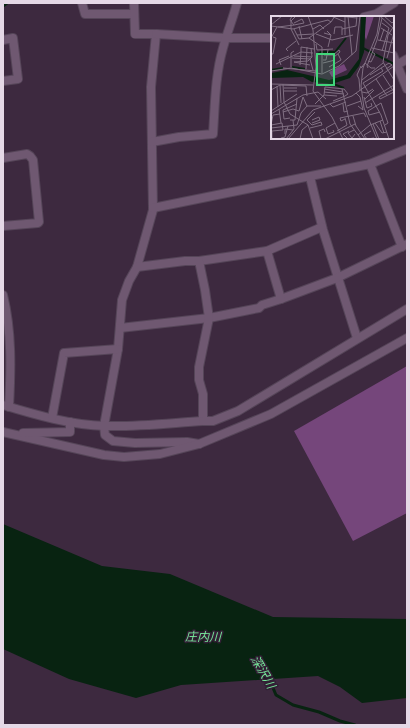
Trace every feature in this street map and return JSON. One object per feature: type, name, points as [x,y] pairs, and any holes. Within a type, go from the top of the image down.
[{"type":"street","points":[[82,3],[85,14],[134,14]]},
{"type":"street","points":[[134,3],[135,34],[226,38],[271,38]]},
{"type":"street","points":[[152,142],[179,137],[213,134],[216,81],[223,47],[237,3]]},
{"type":"street","points":[[377,15],[394,3]]},
{"type":"street","points":[[156,34],[151,87],[153,208],[137,267],[129,281],[122,300],[118,349],[104,426],[104,435],[113,441],[135,443],[186,442],[199,444]]},
{"type":"street","points":[[3,40],[13,38],[18,79],[3,81]]},
{"type":"street","points":[[394,58],[407,89]]},
{"type":"street","points":[[397,65],[407,59]]},
{"type":"street","points":[[153,208],[370,164],[407,150]]},
{"type":"street","points":[[3,158],[27,154],[33,160],[39,222],[38,224],[3,226]]},
{"type":"street","points":[[120,328],[209,318],[259,308],[262,304],[282,299],[337,278],[405,246],[370,164]]},
{"type":"street","points":[[310,177],[322,227],[357,338]]},
{"type":"street","points":[[137,267],[267,252],[322,227]]},
{"type":"street","points":[[267,252],[282,299]]},
{"type":"street","points":[[199,261],[209,318],[199,374],[202,394],[203,421]]},
{"type":"street","points":[[3,295],[8,314],[11,367],[6,406],[70,422],[104,426],[213,421],[238,411],[407,309]]},
{"type":"street","points":[[7,432],[104,456],[124,457],[160,454],[199,444],[271,414],[407,338]]},
{"type":"street","points":[[52,418],[64,353],[118,349]]},
{"type":"street","points":[[7,432],[70,432],[70,422]]},
{"type":"shaded area","points":[[407,366],[407,513],[353,541],[294,431]]},
{"type":"water","name":"庄内川","points":[[3,524],[102,566],[170,574],[273,617],[407,619],[407,698],[362,703],[340,687],[318,676],[181,685],[136,698],[69,679],[3,649]]},
{"type":"waterway","points":[[3,6],[7,3]]},
{"type":"waterway","name":"深沢川","points":[[268,676],[276,695],[293,705],[319,712],[340,721],[355,725]]}]
